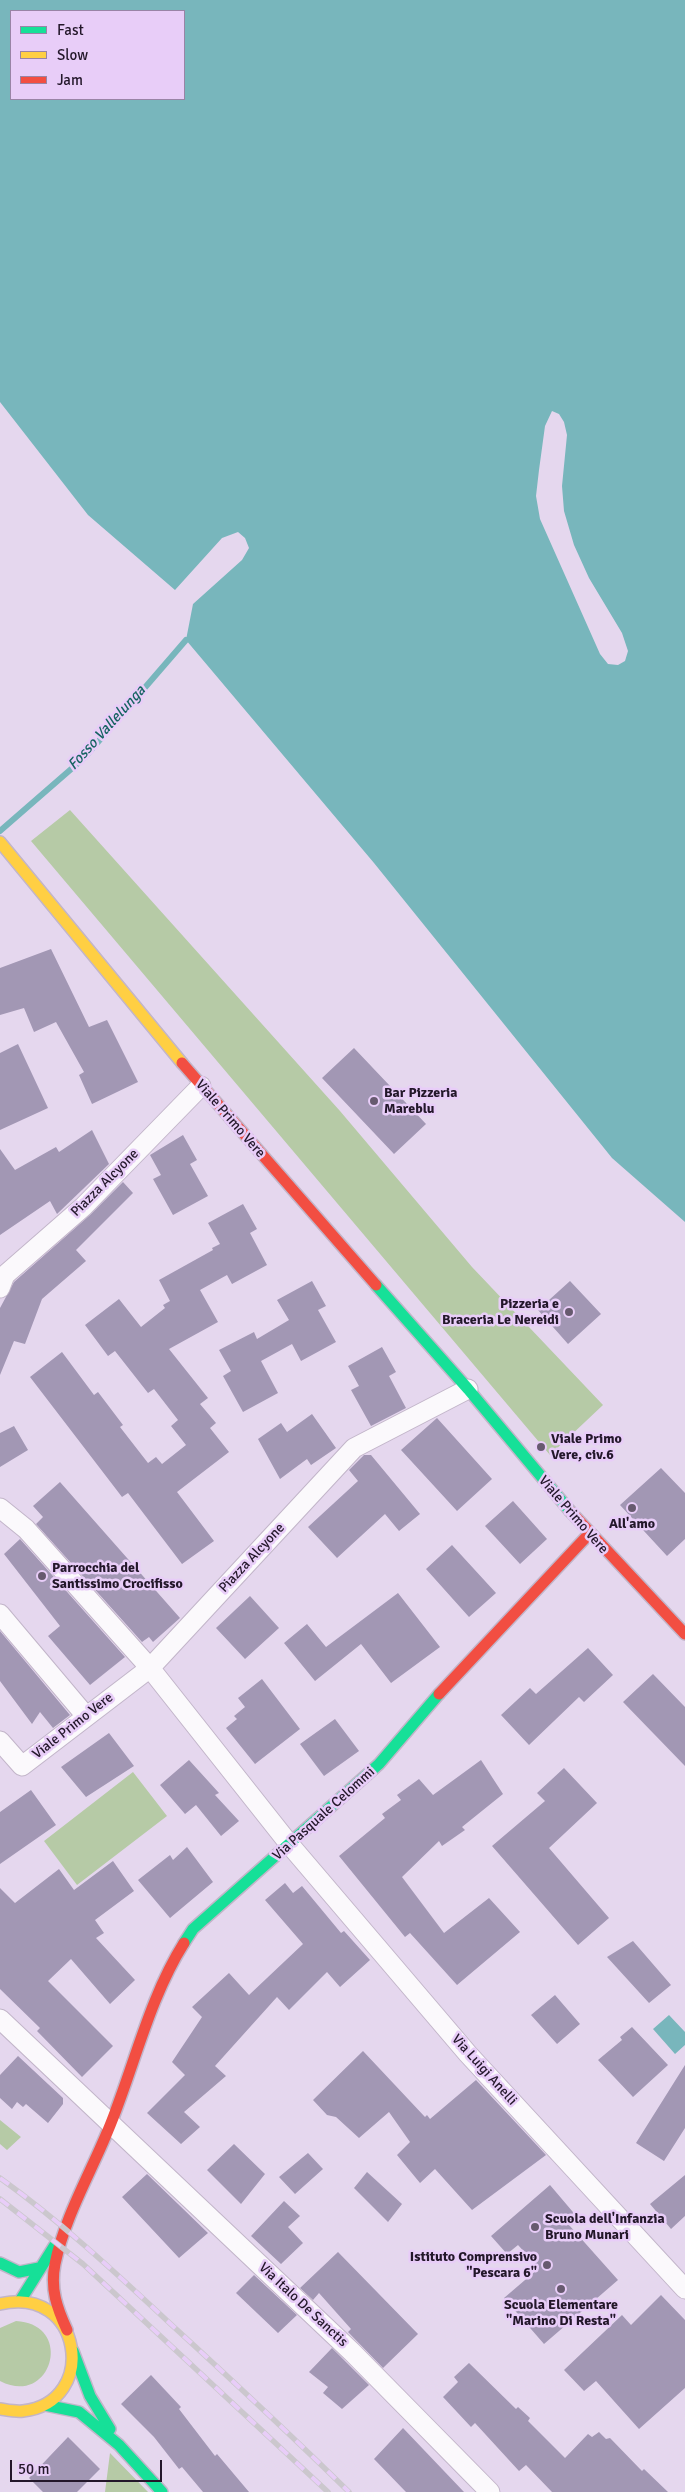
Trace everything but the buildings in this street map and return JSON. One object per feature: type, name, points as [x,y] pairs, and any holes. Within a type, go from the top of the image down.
[{"type":"street","name":"Viale Primo Vere","points":[[0,842],[201,1086],[468,1389],[589,1534],[685,1634]]},
{"type":"street","name":"Piazza Alcyone","points":[[2,1278],[83,1206],[201,1086]]},
{"type":"street","name":"Piazza Alcyone","points":[[150,1668],[354,1448],[436,1403],[468,1389]]},
{"type":"street","points":[[0,1508],[26,1530],[150,1668],[290,1845]]},
{"type":"street","name":"Via Pasquale Celommi","points":[[119,2445],[90,2396],[55,2303],[52,2286],[63,2235],[110,2123],[169,1966],[193,1929],[380,1764],[435,1699],[589,1534]]},
{"type":"street","points":[[0,1614],[86,1716]]},
{"type":"street","name":"Viale Primo Vere","points":[[0,1741],[22,1766],[150,1668]]},
{"type":"street","name":"Via Luigi Anelli","points":[[290,1845],[468,2054],[685,2289]]},
{"type":"street","points":[[0,2019],[110,2123]]},
{"type":"street","name":"Via Italo De Sanctis","points":[[110,2123],[352,2352],[490,2492]]},
{"type":"street","name":"Via Pasquale Celommi","points":[[15,2299],[63,2235]]},
{"type":"street","points":[[0,2262],[19,2272],[39,2268]]},
{"type":"street","points":[[0,2304],[15,2299],[31,2303],[52,2313],[66,2330]]},
{"type":"street","points":[[0,2409],[16,2412],[31,2410],[45,2405],[58,2395],[67,2382],[72,2367],[73,2351]]},
{"type":"street","points":[[45,2405],[79,2412],[119,2445],[162,2492]]},
{"type":"shaded area","points":[[0,0],[685,0],[685,1222],[612,1158],[374,863],[186,640],[193,604],[242,560],[249,548],[245,538],[238,532],[222,538],[175,590],[88,515],[0,402]]},
{"type":"shaded area","points":[[70,810],[340,1111],[472,1267],[603,1405],[550,1455],[31,841]]},
{"type":"shaded area","points":[[133,1772],[167,1816],[77,1885],[44,1841]]},
{"type":"shaded area","points":[[669,2015],[685,2032],[685,2045],[675,2054],[653,2029]]},
{"type":"shaded area","points":[[0,2120],[21,2137],[7,2150],[0,2144]]},
{"type":"shaded area","points":[[16,2321],[34,2326],[46,2335],[51,2348],[50,2362],[43,2375],[33,2383],[18,2386],[0,2381],[0,2328]]},
{"type":"shaded area","points":[[110,2453],[148,2492],[105,2492]]},
{"type":"pier","points":[[552,411],[559,414],[564,422],[567,435],[562,486],[564,511],[574,545],[589,578],[622,633],[628,651],[625,661],[618,665],[608,664],[600,654],[540,519],[536,496],[545,426]]},
{"type":"waterway","name":"Fosso Vallelunga","points":[[0,831],[85,757],[186,640]]},
{"type":"railway","points":[[0,2178],[46,2213],[112,2270],[263,2409],[349,2492]]},
{"type":"railway","points":[[0,2199],[83,2264],[328,2492]]},
{"type":"traffic: fast","points":[[376,1285],[468,1389],[570,1511]]},
{"type":"traffic: fast","points":[[184,1943],[193,1929],[379,1764],[439,1694]]},
{"type":"traffic: fast","points":[[20,2301],[55,2245]]},
{"type":"traffic: fast","points":[[0,2263],[19,2272],[39,2268]]},
{"type":"traffic: fast","points":[[73,2351],[90,2396],[110,2429]]},
{"type":"traffic: fast","points":[[45,2405],[79,2412],[119,2445],[162,2492]]},
{"type":"traffic: slow","points":[[0,842],[182,1063]]},
{"type":"traffic: slow","points":[[0,2304],[28,2302],[49,2311],[64,2327],[71,2347],[71,2368],[63,2388],[47,2403],[23,2411],[0,2409]]},
{"type":"traffic: jam","points":[[182,1063],[376,1285]]},
{"type":"traffic: jam","points":[[570,1511],[685,1634]]},
{"type":"traffic: jam","points":[[439,1694],[589,1534]]},
{"type":"traffic: jam","points":[[67,2330],[57,2306],[53,2282],[55,2264],[65,2228],[111,2123],[152,2008],[184,1943]]},
{"type":"place","name":"Bar Pizzeria Mareblu","points":[[374,1101]]},
{"type":"place","name":"Pizzeria e Braceria Le Nereidi","points":[[569,1312]]},
{"type":"place","name":"Viale Primo Vere, civ.6","points":[[541,1447]]},
{"type":"place","name":"All'amo","points":[[632,1508]]},
{"type":"place","name":"Parrocchia del Santissimo Crocifisso","points":[[42,1576]]},
{"type":"place","name":"Scuola dell'Infanzia Bruno Munari","points":[[535,2227]]},
{"type":"place","name":"Istituto Comprensivo \"Pescara 6\"","points":[[547,2265]]},
{"type":"place","name":"Scuola Elementare \"Marino Di Resta\"","points":[[561,2289]]}]
